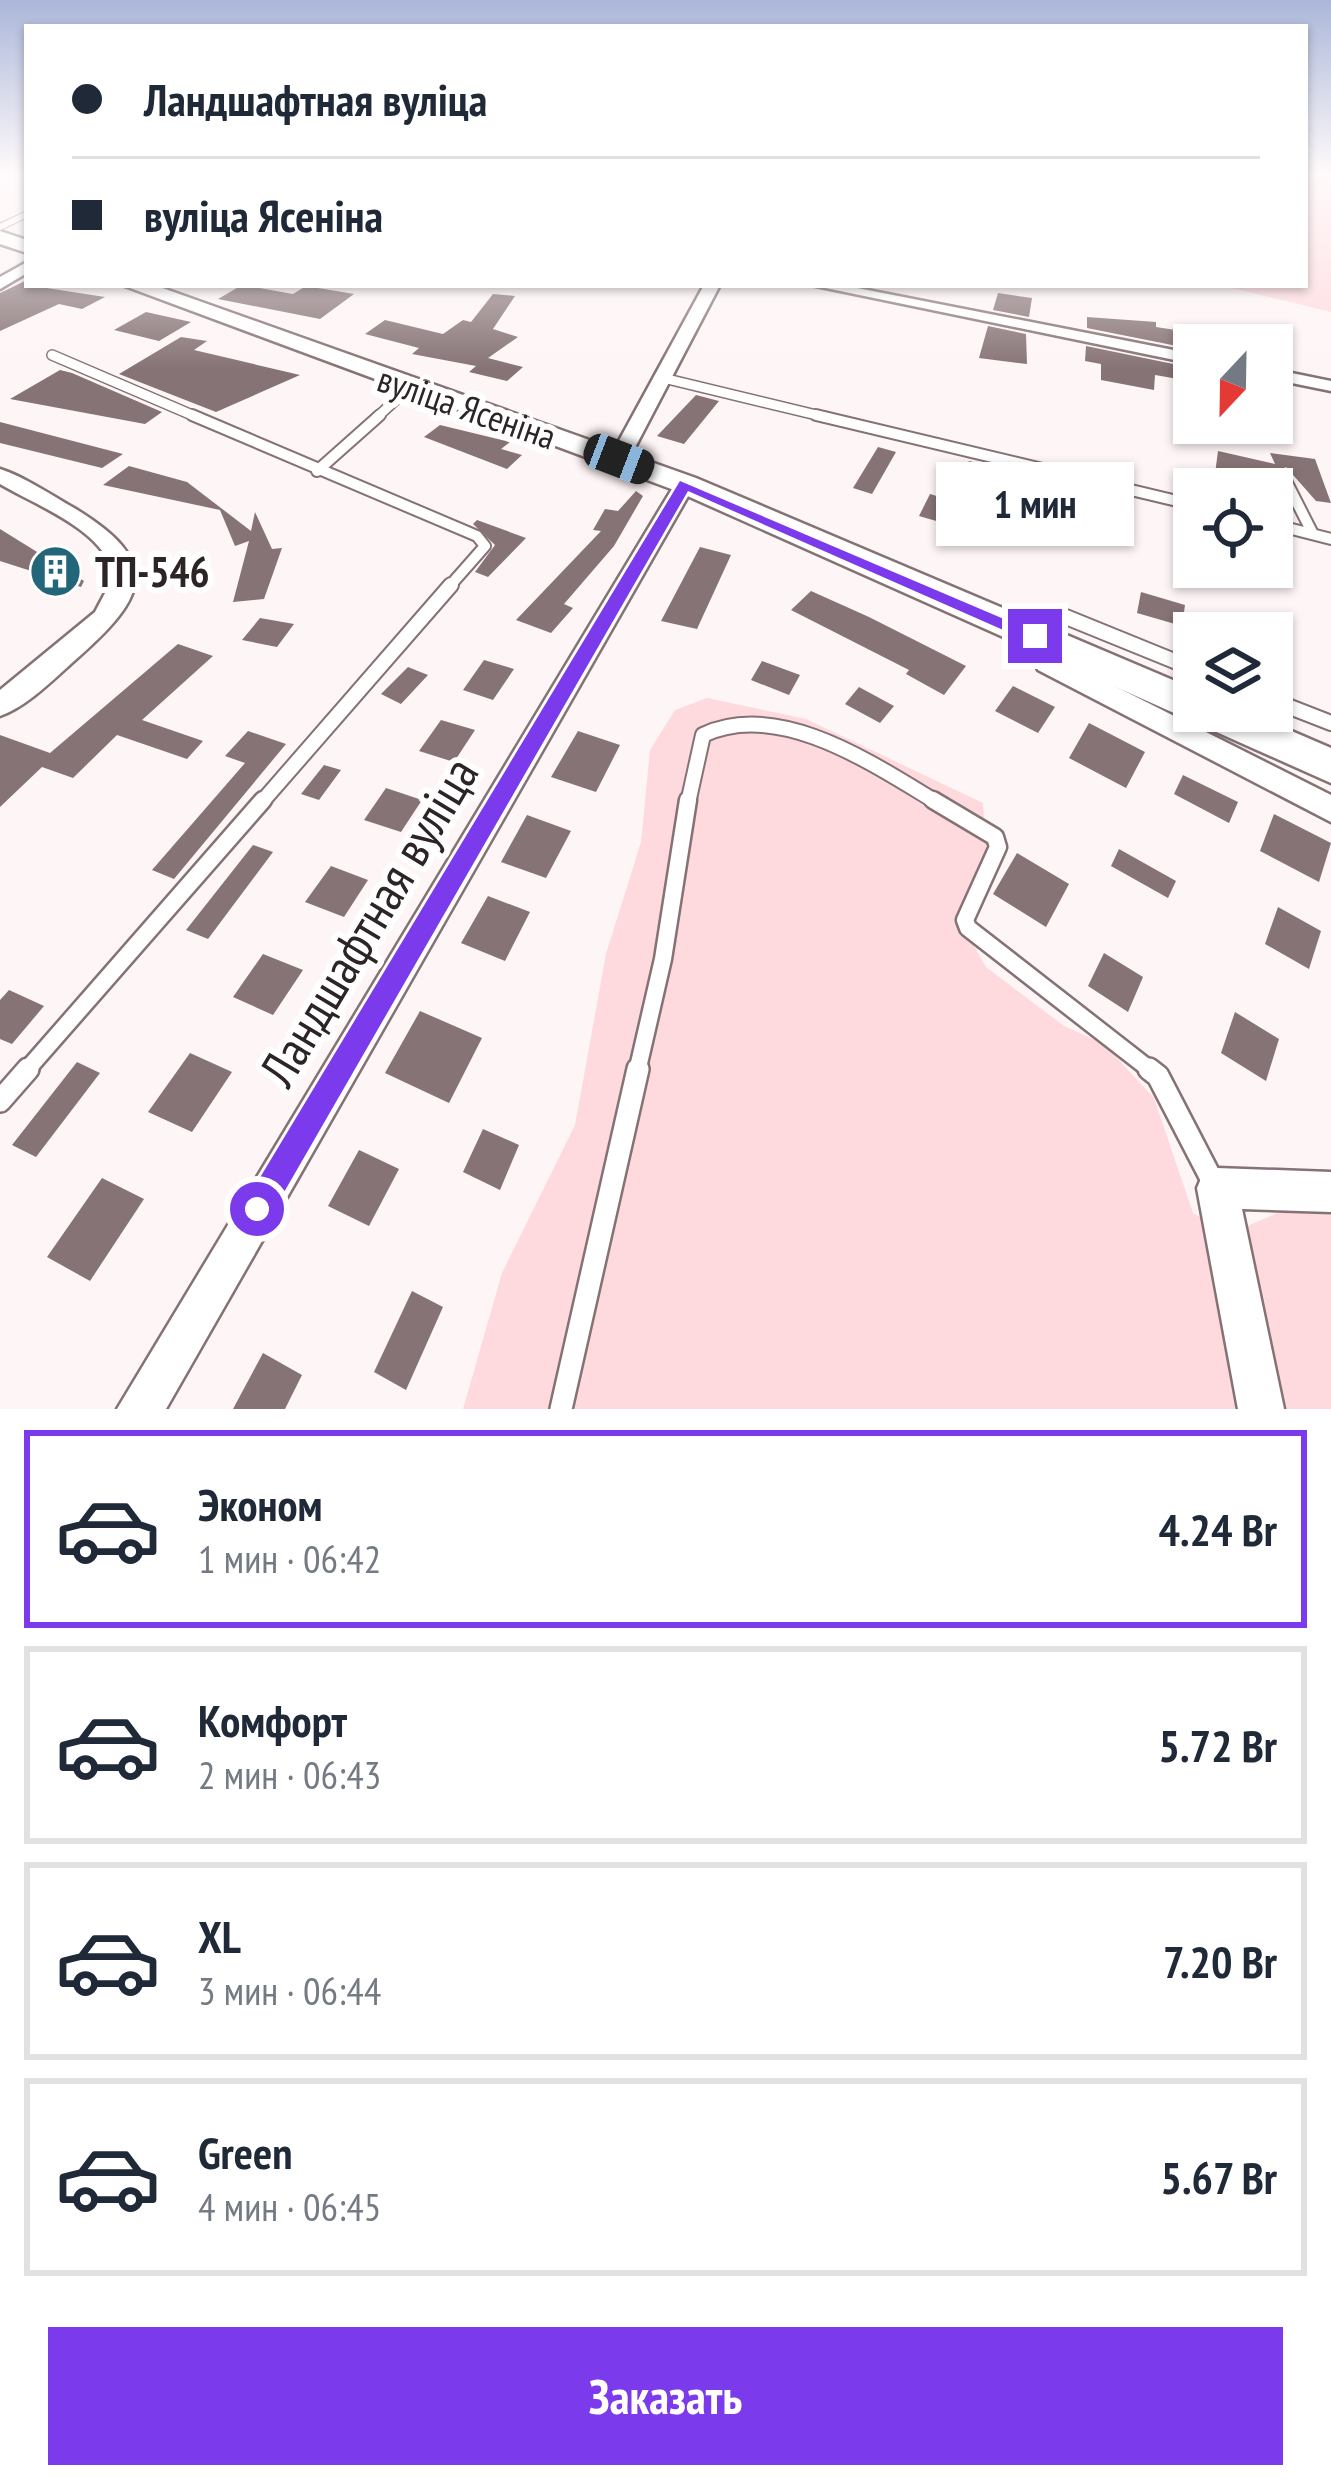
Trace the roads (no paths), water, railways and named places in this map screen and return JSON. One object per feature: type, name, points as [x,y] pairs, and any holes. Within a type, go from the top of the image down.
[{"type":"street","name":"вуліца Ясеніна","points":[[151,288],[409,388],[685,484],[1173,697]]},
{"type":"street","points":[[619,459],[658,377],[710,288]]},
{"type":"street","points":[[834,288],[1173,355]]},
{"type":"street","points":[[1293,378],[1331,386]]},
{"type":"street","points":[[0,475],[96,536],[123,559],[128,581],[111,614],[0,705]]},
{"type":"street","name":"Ландшафтная вуліца","points":[[140,1409],[685,484]]},
{"type":"street","points":[[1035,636],[1047,663],[1331,809]]},
{"type":"street","points":[[1253,732],[1331,766]]},
{"type":"street","points":[[1261,1409],[1217,1188],[1331,1192]]},
{"type":"lane","points":[[0,1101],[485,546],[477,536],[52,355]]},
{"type":"lane","points":[[658,377],[1173,500]]},
{"type":"lane","points":[[316,471],[409,388]]},
{"type":"lane","points":[[1293,495],[1313,534]]},
{"type":"lane","points":[[1293,529],[1331,539]]},
{"type":"lane","points":[[1035,636],[1041,621],[1066,617],[1173,660]]},
{"type":"lane","points":[[1293,709],[1331,724]]},
{"type":"lane","points":[[561,1409],[663,959],[680,839],[703,735],[712,726],[744,718],[764,721],[847,753],[995,837],[998,847],[965,920],[968,928],[1159,1076],[1217,1188]]},
{"type":"place","name":"ТП-546","points":[[56,571]]}]
